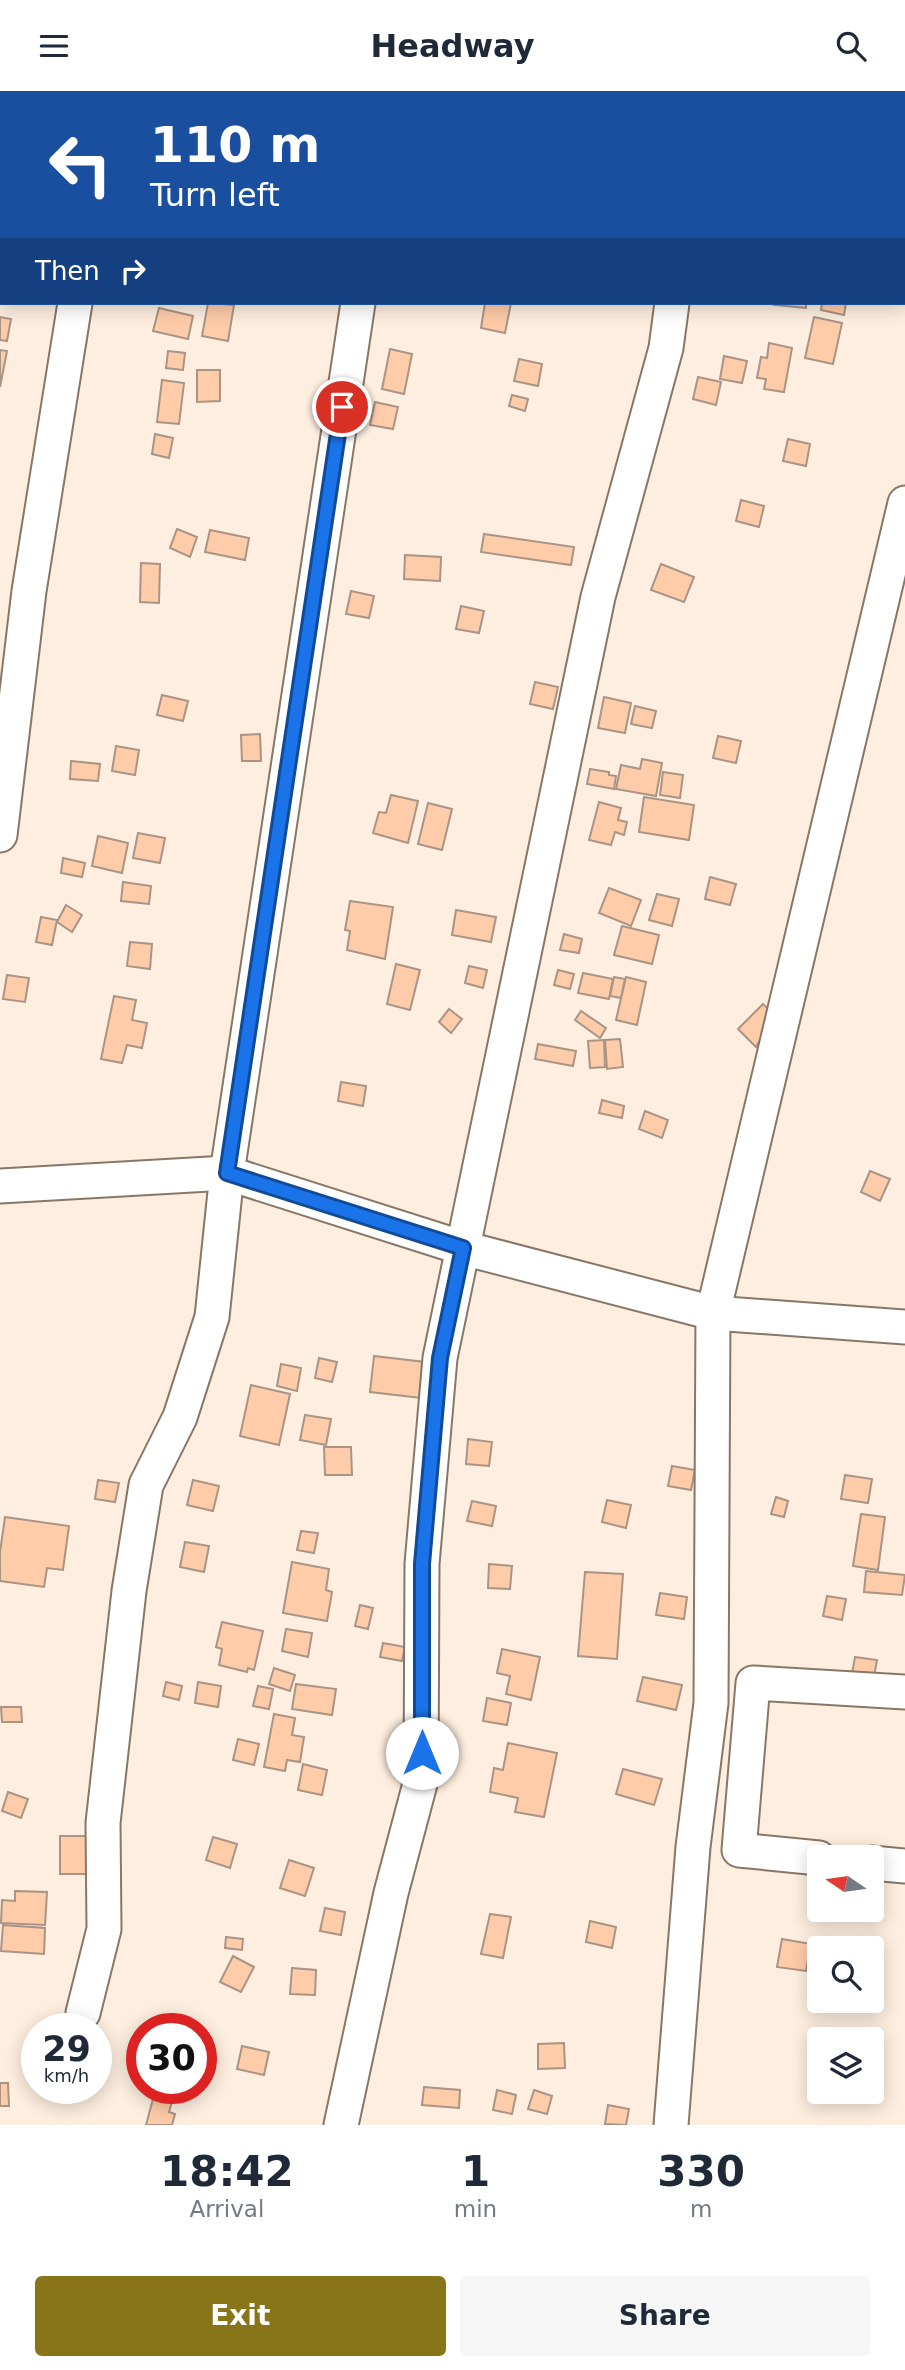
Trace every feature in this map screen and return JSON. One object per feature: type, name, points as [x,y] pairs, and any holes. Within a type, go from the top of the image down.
[{"type":"street","points":[[0,835],[29,591],[75,305]]},
{"type":"street","points":[[83,2013],[104,1929],[103,1823],[130,1591],[146,1485],[180,1417],[212,1317],[227,1173],[358,305]]},
{"type":"street","points":[[341,2125],[391,1893],[422,1780],[422,1564],[440,1358],[598,597],[666,348],[673,305]]},
{"type":"street","points":[[671,2125],[693,1847],[711,1703],[713,1313],[905,503]]},
{"type":"street","points":[[0,1186],[227,1173],[463,1248],[713,1313],[905,1327]]},
{"type":"street","points":[[807,1857],[739,1850],[753,1682],[905,1692]]},
{"type":"street","points":[[884,1864],[905,1866]]},
{"type":"building","points":[[208,305],[234,305],[228,341],[202,336]]},
{"type":"building","points":[[485,305],[511,305],[505,333],[481,328]]},
{"type":"building","points":[[774,305],[806,305],[806,308]]},
{"type":"building","points":[[822,305],[846,305],[844,315],[821,310]]},
{"type":"building","points":[[159,308],[193,316],[188,339],[153,331]]},
{"type":"building","points":[[0,317],[11,319],[7,341],[0,340]]},
{"type":"building","points":[[814,317],[842,323],[833,364],[805,358]]},
{"type":"building","points":[[769,343],[792,348],[784,392],[764,389],[766,379],[757,378],[761,357],[767,358]]},
{"type":"building","points":[[390,349],[412,354],[404,394],[382,389]]},
{"type":"building","points":[[0,350],[7,351],[0,387]]},
{"type":"building","points":[[168,351],[185,353],[183,370],[166,368]]},
{"type":"building","points":[[724,356],[747,361],[742,383],[720,379]]},
{"type":"building","points":[[519,359],[542,364],[538,386],[514,381]]},
{"type":"building","points":[[197,370],[220,370],[220,401],[197,402]]},
{"type":"building","points":[[698,377],[721,382],[716,405],[693,399]]},
{"type":"building","points":[[162,380],[184,383],[179,424],[157,422]]},
{"type":"building","points":[[512,395],[528,399],[525,411],[509,406]]},
{"type":"building","points":[[375,402],[398,407],[393,429],[370,425]]},
{"type":"building","points":[[155,434],[173,438],[169,458],[152,454]]},
{"type":"building","points":[[788,439],[810,444],[806,466],[783,461]]},
{"type":"building","points":[[741,500],[764,506],[759,527],[736,521]]},
{"type":"building","points":[[177,529],[197,537],[190,557],[170,548]]},
{"type":"building","points":[[210,530],[249,538],[245,560],[205,552]]},
{"type":"building","points":[[484,534],[574,547],[571,565],[481,552]]},
{"type":"building","points":[[405,555],[441,557],[440,581],[404,579]]},
{"type":"building","points":[[141,563],[160,564],[159,603],[140,602]]},
{"type":"building","points":[[661,564],[694,577],[684,602],[651,590]]},
{"type":"building","points":[[351,591],[374,596],[369,618],[346,614]]},
{"type":"building","points":[[461,606],[484,611],[479,633],[456,629]]},
{"type":"building","points":[[535,682],[558,687],[553,709],[530,704]]},
{"type":"building","points":[[162,695],[188,701],[183,721],[157,715]]},
{"type":"building","points":[[604,697],[631,703],[625,733],[598,728]]},
{"type":"building","points":[[635,706],[656,711],[652,728],[631,724]]},
{"type":"building","points":[[260,734],[261,761],[242,761],[241,735]]},
{"type":"building","points":[[718,736],[741,741],[736,763],[713,758]]},
{"type":"building","points":[[116,746],[139,750],[135,775],[112,771]]},
{"type":"building","points":[[642,759],[662,763],[656,796],[616,789],[621,765],[640,769]]},
{"type":"building","points":[[71,761],[100,764],[98,781],[70,779]]},
{"type":"building","points":[[590,769],[616,776],[614,789],[587,784]]},
{"type":"building","points":[[663,772],[683,775],[680,798],[660,795]]},
{"type":"building","points":[[391,795],[418,801],[408,843],[373,833],[379,812],[386,813]]},
{"type":"building","points":[[644,797],[694,805],[689,840],[639,832]]},
{"type":"building","points":[[599,802],[621,808],[618,820],[627,822],[624,835],[615,832],[611,845],[589,840]]},
{"type":"building","points":[[428,803],[452,809],[442,850],[418,844]]},
{"type":"building","points":[[138,833],[165,838],[160,863],[133,858]]},
{"type":"building","points":[[98,836],[128,843],[122,873],[92,866]]},
{"type":"building","points":[[63,858],[85,863],[82,877],[61,873]]},
{"type":"building","points":[[710,877],[736,884],[730,905],[705,899]]},
{"type":"building","points":[[123,882],[151,886],[149,904],[121,901]]},
{"type":"building","points":[[609,888],[641,900],[631,926],[599,913]]},
{"type":"building","points":[[657,894],[679,899],[672,926],[649,920]]},
{"type":"building","points":[[350,901],[393,907],[385,959],[347,950],[350,931],[345,930]]},
{"type":"building","points":[[66,905],[82,915],[72,932],[57,922]]},
{"type":"building","points":[[456,910],[496,917],[491,942],[452,935]]},
{"type":"building","points":[[41,917],[57,920],[52,945],[36,942]]},
{"type":"building","points":[[622,926],[659,935],[652,964],[614,955]]},
{"type":"building","points":[[564,934],[582,939],[579,953],[560,950]]},
{"type":"building","points":[[130,942],[152,944],[150,969],[127,966]]},
{"type":"building","points":[[396,964],[420,970],[410,1010],[387,1004]]},
{"type":"building","points":[[469,966],[487,970],[483,988],[465,983]]},
{"type":"building","points":[[558,970],[574,974],[570,989],[554,985]]},
{"type":"building","points":[[583,973],[613,979],[609,999],[578,993]]},
{"type":"building","points":[[7,975],[29,978],[25,1002],[3,999]]},
{"type":"building","points":[[614,977],[625,979],[621,998],[610,996]]},
{"type":"building","points":[[626,977],[646,982],[637,1025],[616,1020]]},
{"type":"building","points":[[114,996],[136,1000],[132,1020],[147,1023],[142,1048],[127,1045],[122,1063],[101,1059]]},
{"type":"building","points":[[763,1004],[774,1015],[756,1047],[738,1029]]},
{"type":"building","points":[[449,1009],[462,1019],[451,1033],[439,1022]]},
{"type":"building","points":[[581,1011],[606,1028],[600,1038],[575,1020]]},
{"type":"building","points":[[620,1039],[623,1067],[607,1069],[605,1040]]},
{"type":"building","points":[[604,1040],[605,1067],[590,1068],[588,1041]]},
{"type":"building","points":[[538,1044],[576,1051],[573,1066],[535,1059]]},
{"type":"building","points":[[341,1082],[366,1086],[363,1106],[338,1101]]},
{"type":"building","points":[[602,1100],[624,1106],[622,1118],[599,1113]]},
{"type":"building","points":[[645,1111],[668,1120],[662,1138],[639,1129]]},
{"type":"building","points":[[870,1171],[890,1179],[880,1201],[861,1192]]},
{"type":"building","points":[[374,1356],[425,1362],[421,1398],[370,1392]]},
{"type":"building","points":[[319,1358],[337,1362],[332,1382],[315,1378]]},
{"type":"building","points":[[281,1364],[301,1368],[297,1391],[277,1386]]},
{"type":"building","points":[[251,1385],[290,1394],[279,1445],[240,1436]]},
{"type":"building","points":[[305,1415],[331,1419],[326,1445],[300,1440]]},
{"type":"building","points":[[468,1439],[492,1442],[489,1466],[466,1464]]},
{"type":"building","points":[[324,1447],[351,1447],[352,1475],[325,1475]]},
{"type":"building","points":[[672,1466],[695,1470],[691,1490],[668,1486]]},
{"type":"building","points":[[845,1475],[872,1479],[868,1503],[841,1499]]},
{"type":"building","points":[[98,1480],[119,1483],[115,1502],[95,1499]]},
{"type":"building","points":[[193,1480],[219,1486],[213,1511],[187,1505]]},
{"type":"building","points":[[776,1497],[788,1501],[784,1517],[771,1514]]},
{"type":"building","points":[[607,1500],[631,1505],[626,1528],[602,1522]]},
{"type":"building","points":[[472,1501],[496,1506],[492,1526],[467,1521]]},
{"type":"building","points":[[861,1514],[885,1517],[878,1570],[853,1566]]},
{"type":"building","points":[[5,1517],[69,1526],[63,1570],[47,1568],[44,1587],[0,1581],[0,1552]]},
{"type":"building","points":[[301,1531],[318,1533],[314,1553],[297,1550]]},
{"type":"building","points":[[185,1542],[209,1546],[204,1572],[180,1567]]},
{"type":"building","points":[[292,1562],[329,1569],[326,1590],[332,1592],[327,1621],[283,1613]]},
{"type":"building","points":[[489,1564],[512,1566],[510,1589],[488,1588]]},
{"type":"building","points":[[866,1571],[905,1575],[902,1595],[864,1592]]},
{"type":"building","points":[[585,1572],[623,1574],[617,1659],[578,1656]]},
{"type":"building","points":[[660,1593],[687,1597],[684,1619],[656,1615]]},
{"type":"building","points":[[827,1596],[846,1599],[842,1620],[823,1616]]},
{"type":"building","points":[[360,1605],[373,1608],[368,1629],[355,1626]]},
{"type":"building","points":[[222,1622],[263,1631],[254,1670],[248,1668],[247,1672],[219,1665],[222,1649],[216,1647]]},
{"type":"building","points":[[286,1629],[312,1633],[308,1657],[282,1651]]},
{"type":"building","points":[[383,1643],[405,1647],[402,1661],[380,1657]]},
{"type":"building","points":[[502,1649],[540,1657],[531,1700],[506,1694],[510,1676],[497,1673]]},
{"type":"building","points":[[855,1657],[877,1660],[873,1682],[851,1679]]},
{"type":"building","points":[[274,1668],[295,1675],[290,1691],[269,1684]]},
{"type":"building","points":[[643,1677],[682,1685],[676,1710],[637,1701]]},
{"type":"building","points":[[166,1682],[182,1686],[179,1700],[163,1696]]},
{"type":"building","points":[[198,1682],[221,1686],[218,1707],[195,1703]]},
{"type":"building","points":[[296,1684],[336,1689],[332,1715],[292,1709]]},
{"type":"building","points":[[258,1686],[273,1689],[269,1709],[253,1706]]},
{"type":"building","points":[[487,1698],[511,1703],[507,1725],[483,1721]]},
{"type":"building","points":[[1,1707],[21,1707],[22,1722],[2,1722]]},
{"type":"building","points":[[274,1714],[295,1718],[292,1735],[304,1737],[300,1762],[287,1760],[285,1771],[264,1767]]},
{"type":"building","points":[[238,1739],[259,1744],[254,1765],[233,1760]]},
{"type":"building","points":[[508,1743],[557,1753],[544,1817],[515,1812],[518,1798],[490,1792],[494,1768],[503,1770]]},
{"type":"building","points":[[303,1764],[327,1770],[322,1795],[298,1790]]},
{"type":"building","points":[[623,1769],[662,1779],[654,1805],[616,1794]]},
{"type":"building","points":[[8,1792],[28,1799],[21,1818],[2,1811]]},
{"type":"building","points":[[60,1836],[89,1836],[89,1874],[60,1874]]},
{"type":"building","points":[[213,1837],[237,1844],[230,1868],[206,1860]]},
{"type":"building","points":[[289,1860],[314,1868],[305,1896],[280,1888]]},
{"type":"building","points":[[15,1891],[47,1892],[45,1925],[1,1923],[2,1900],[15,1901]]},
{"type":"building","points":[[325,1908],[345,1912],[341,1935],[320,1931]]},
{"type":"building","points":[[490,1914],[511,1917],[503,1958],[481,1954]]},
{"type":"building","points":[[590,1921],[616,1927],[612,1948],[586,1942]]},
{"type":"building","points":[[3,1925],[45,1928],[44,1954],[1,1951]]},
{"type":"building","points":[[226,1937],[243,1939],[242,1950],[225,1948]]},
{"type":"building","points":[[782,1939],[807,1943],[806,1971],[777,1967]]},
{"type":"building","points":[[233,1956],[254,1967],[241,1992],[220,1982]]},
{"type":"building","points":[[292,1968],[316,1970],[315,1995],[290,1994]]},
{"type":"building","points":[[564,2043],[565,2068],[538,2069],[538,2044]]},
{"type":"building","points":[[242,2046],[269,2052],[264,2075],[237,2069]]},
{"type":"building","points":[[0,2083],[8,2083],[9,2106],[0,2106]]},
{"type":"building","points":[[424,2087],[460,2090],[459,2108],[422,2105]]},
{"type":"building","points":[[497,2090],[516,2095],[512,2114],[493,2110]]},
{"type":"building","points":[[534,2090],[552,2096],[547,2114],[528,2109]]},
{"type":"building","points":[[152,2104],[171,2104],[169,2112],[175,2114],[172,2125],[146,2125]]},
{"type":"building","points":[[608,2105],[629,2109],[626,2125],[605,2124]]},
{"type":"route","points":[[342,407],[227,1173],[463,1248],[440,1358],[422,1564],[422,1753]]}]
